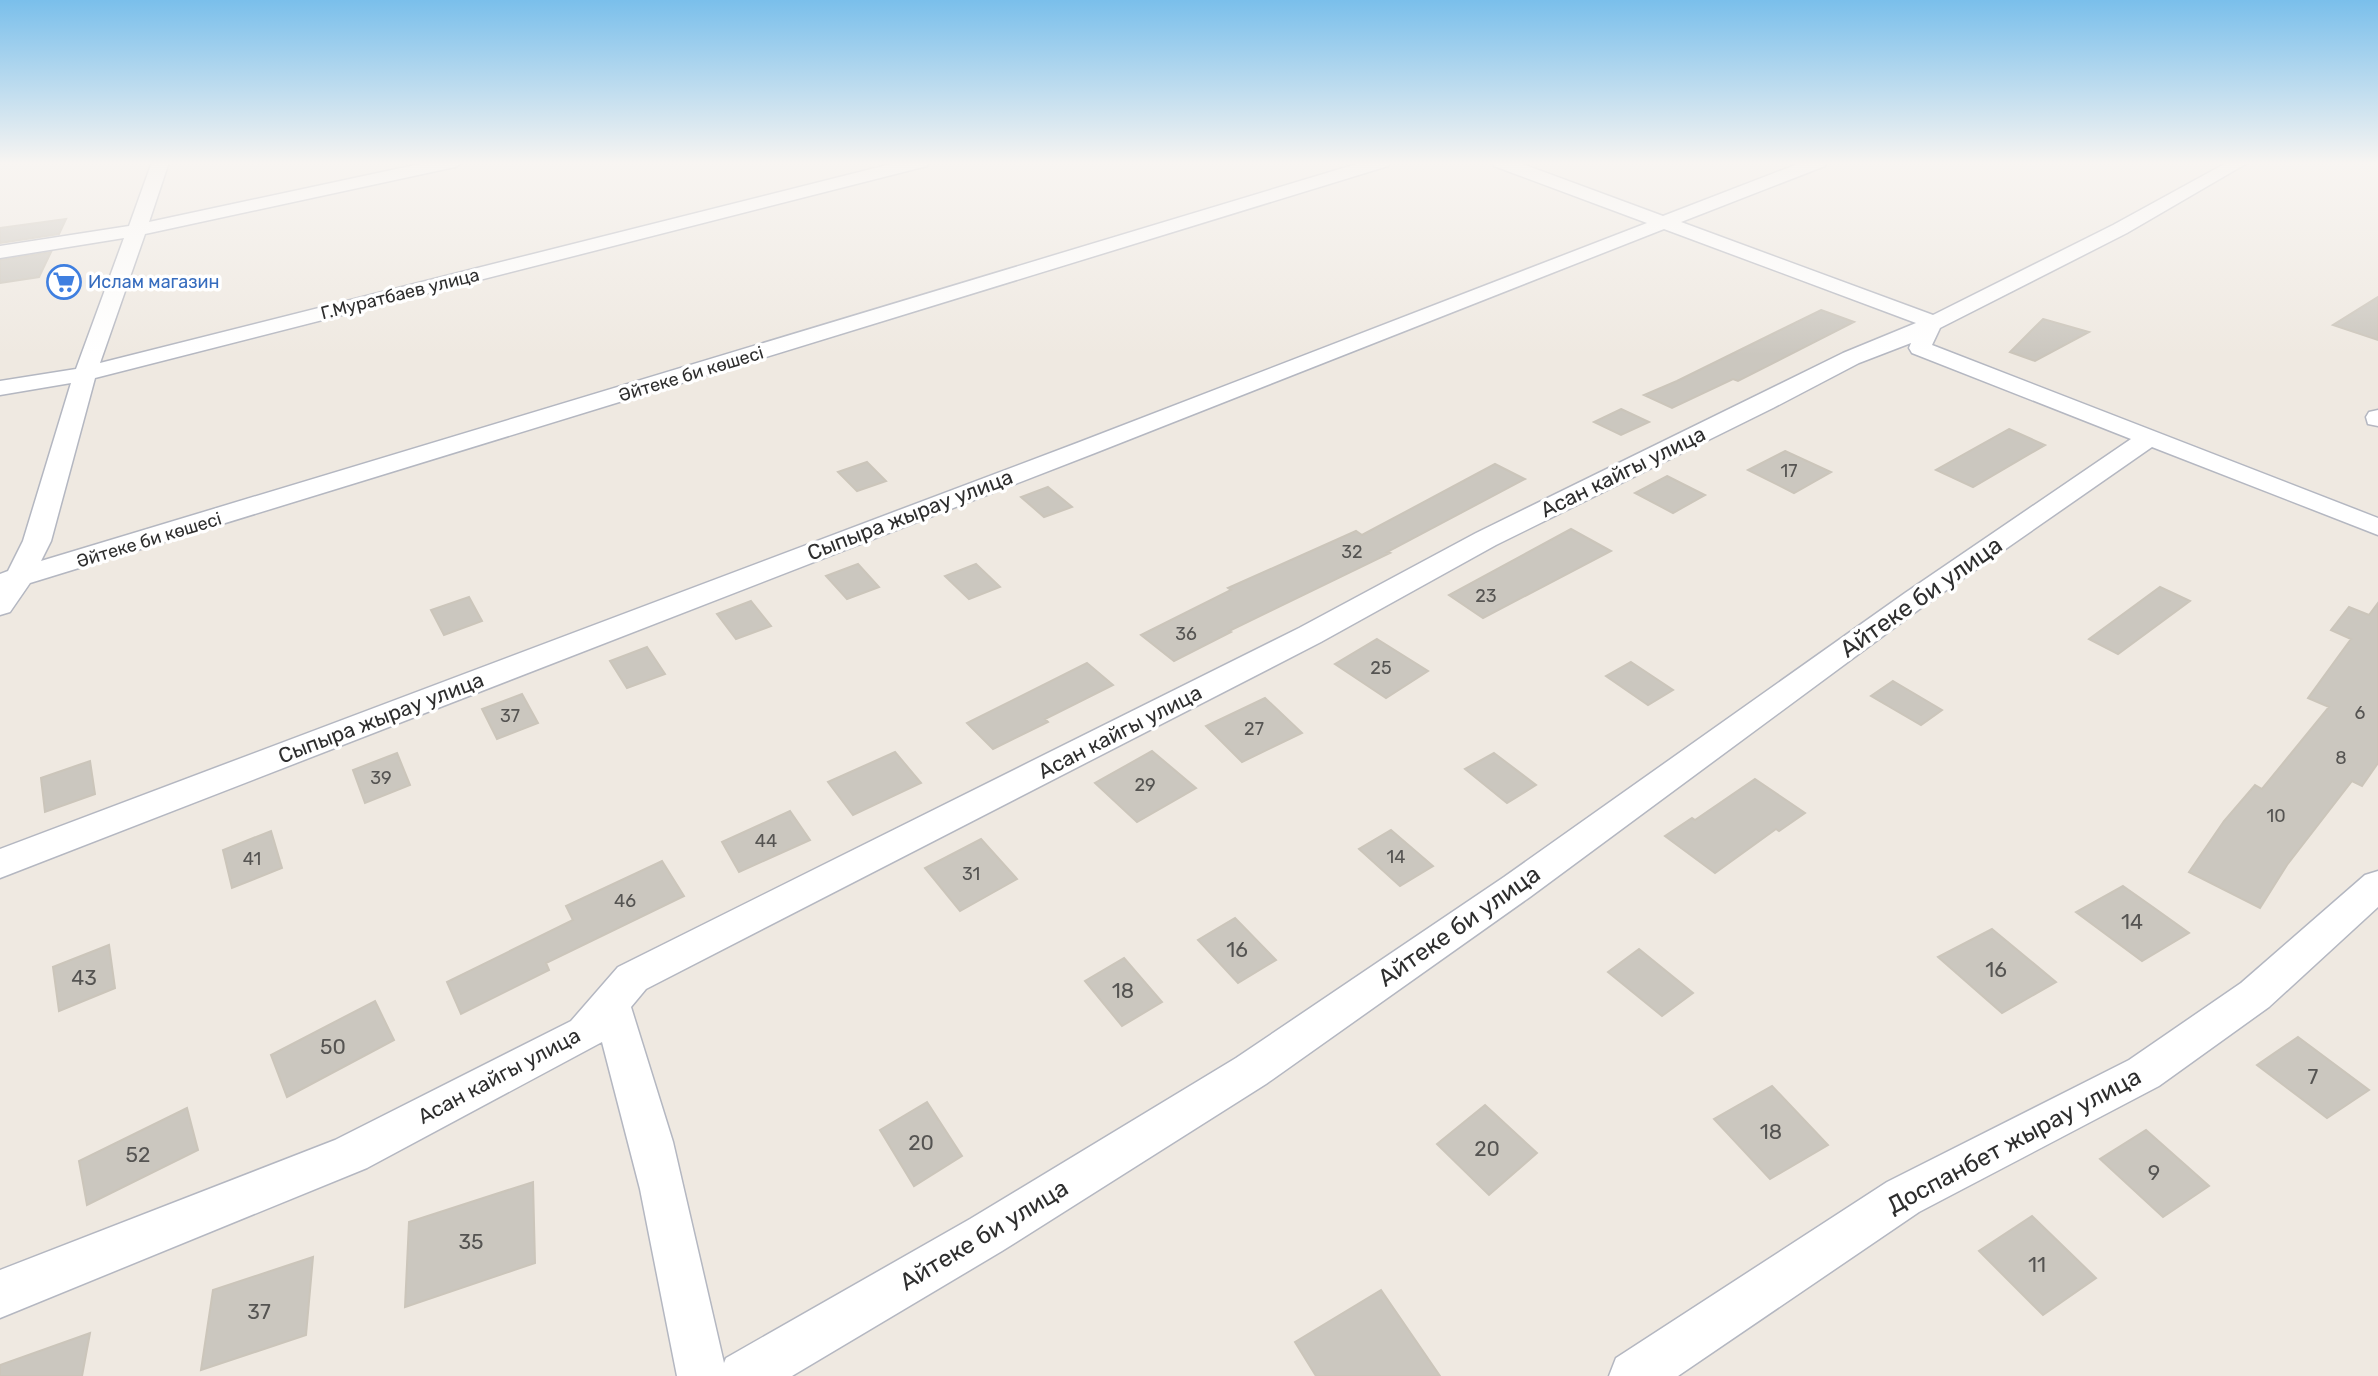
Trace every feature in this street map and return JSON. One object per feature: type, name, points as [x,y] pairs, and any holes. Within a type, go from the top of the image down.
[{"type":"street","points":[[0,606],[9,582],[37,541],[85,373],[138,226]]},
{"type":"street","points":[[0,252],[155,226]]},
{"type":"street","name":"Г.Муратбаев улица","points":[[0,388],[85,373],[667,226]]},
{"type":"street","name":"Әйтеке би көшесі","points":[[9,582],[1172,226]]},
{"type":"street","name":"Сыпыра жырау улица","points":[[0,864],[1073,453],[1656,226]]},
{"type":"street","points":[[1672,226],[1926,335],[2149,438],[2378,527]]},
{"type":"street","name":"Асан кайгы улица","points":[[0,1294],[351,1154],[585,1033],[632,978],[693,946],[1310,635],[1486,539],[1765,403],[1851,358],[1902,339],[1926,335],[2125,226]]},
{"type":"street","name":"Айтеке би улица","points":[[744,1376],[986,1235],[1251,1070],[1517,887],[1915,599],[2059,503],[2149,438]]},
{"type":"street","name":"Доспанбет жырау улица","points":[[1634,1376],[1903,1197],[2144,1073],[2255,995],[2378,885]]},
{"type":"street","points":[[610,1004],[634,1070],[660,1175],[702,1376]]},
{"type":"building","points":[[63,226],[59,234],[0,243],[0,228]]},
{"type":"building","points":[[51,252],[39,277],[0,283],[0,260]]},
{"type":"building","points":[[2378,297],[2378,340],[2333,325]]},
{"type":"building","points":[[1821,310],[1854,322],[1738,381],[1733,379],[1672,408],[1644,395],[1677,381]]},
{"type":"building","points":[[2043,319],[2089,332],[2035,361],[2010,352]]},
{"type":"building","points":[[1621,409],[1649,422],[1621,435],[1594,422]]},
{"type":"building","points":[[2009,429],[2045,445],[1973,487],[1936,470]]},
{"type":"building","points":[[1785,451],[1831,472],[1794,493],[1748,470]]},
{"type":"building","points":[[867,462],[886,481],[857,491],[838,472]]},
{"type":"building","points":[[1495,464],[1525,479],[1387,552],[1390,553],[1229,631],[1231,632],[1174,661],[1141,635],[1231,590],[1228,588],[1356,531],[1362,535]]},
{"type":"building","points":[[1667,476],[1705,495],[1673,513],[1635,493]]},
{"type":"building","points":[[1048,487],[1072,507],[1044,517],[1021,497]]},
{"type":"building","points":[[1571,529],[1611,551],[1483,618],[1449,595]]},
{"type":"building","points":[[858,564],[879,587],[847,599],[826,576]]},
{"type":"building","points":[[976,564],[1000,587],[969,599],[945,576]]},
{"type":"building","points":[[2160,587],[2190,601],[2118,654],[2089,639]]},
{"type":"building","points":[[469,597],[482,621],[444,635],[431,610]]},
{"type":"building","points":[[751,601],[771,626],[736,639],[717,614]]},
{"type":"building","points":[[2378,603],[2378,763],[2362,786],[2352,781],[2287,865],[2260,908],[2189,872],[2224,821],[2255,785],[2262,789],[2329,707],[2308,698],[2351,639],[2331,630],[2349,607],[2369,615]]},
{"type":"building","points":[[1377,639],[1428,671],[1386,698],[1335,664]]},
{"type":"building","points":[[647,647],[665,674],[627,688],[610,661]]},
{"type":"building","points":[[1631,662],[1673,690],[1648,705],[1606,676]]},
{"type":"building","points":[[1087,663],[1113,685],[1045,719],[1048,722],[993,749],[967,723]]},
{"type":"building","points":[[1893,681],[1942,710],[1921,725],[1871,696]]},
{"type":"building","points":[[522,694],[538,723],[497,739],[482,709]]},
{"type":"building","points":[[1265,698],[1302,733],[1242,762],[1206,726]]},
{"type":"building","points":[[1152,751],[1196,788],[1137,822],[1095,783]]},
{"type":"building","points":[[895,752],[921,783],[853,815],[828,782]]},
{"type":"building","points":[[397,753],[410,785],[365,803],[353,770]]},
{"type":"building","points":[[1494,753],[1536,785],[1507,803],[1465,769]]},
{"type":"building","points":[[90,761],[95,794],[45,812],[41,778]]},
{"type":"building","points":[[1755,779],[1805,813],[1779,831],[1776,829],[1715,873],[1665,836],[1692,818],[1695,820]]},
{"type":"building","points":[[790,811],[810,840],[739,872],[722,842]]},
{"type":"building","points":[[1391,830],[1433,866],[1400,886],[1359,849]]},
{"type":"building","points":[[271,831],[282,868],[232,888],[223,850]]},
{"type":"building","points":[[981,839],[1017,879],[960,911],[925,868]]},
{"type":"building","points":[[662,861],[684,896],[546,963],[549,970],[461,1014],[447,982],[573,920],[566,906]]},
{"type":"building","points":[[2123,886],[2189,933],[2142,961],[2076,912]]},
{"type":"building","points":[[1235,918],[1276,960],[1238,983],[1198,940]]},
{"type":"building","points":[[1992,929],[2056,982],[2002,1013],[1938,957]]},
{"type":"building","points":[[109,945],[115,988],[59,1011],[53,967]]},
{"type":"building","points":[[1639,949],[1693,993],[1662,1016],[1608,972]]},
{"type":"building","points":[[1124,958],[1162,1002],[1122,1026],[1085,981]]},
{"type":"building","points":[[375,1001],[394,1040],[287,1097],[271,1055]]},
{"type":"building","points":[[2298,1037],[2369,1090],[2327,1118],[2257,1065]]},
{"type":"building","points":[[1772,1086],[1828,1145],[1770,1179],[1714,1119]]},
{"type":"building","points":[[927,1102],[962,1156],[914,1186],[880,1130]]},
{"type":"building","points":[[1485,1105],[1537,1153],[1489,1195],[1437,1144]]},
{"type":"building","points":[[187,1108],[198,1150],[87,1205],[79,1161]]},
{"type":"building","points":[[2146,1130],[2209,1186],[2163,1217],[2100,1159]]},
{"type":"building","points":[[533,1182],[535,1263],[405,1307],[409,1222]]},
{"type":"building","points":[[2032,1216],[2096,1278],[2043,1315],[1979,1251]]},
{"type":"building","points":[[313,1257],[306,1335],[201,1370],[213,1290]]},
{"type":"building","points":[[1381,1290],[1440,1376],[1316,1376],[1295,1342]]},
{"type":"building","points":[[90,1333],[82,1376],[0,1376],[0,1365]]},
{"type":"place","name":"Ислам магазин","points":[[64,282]]}]
